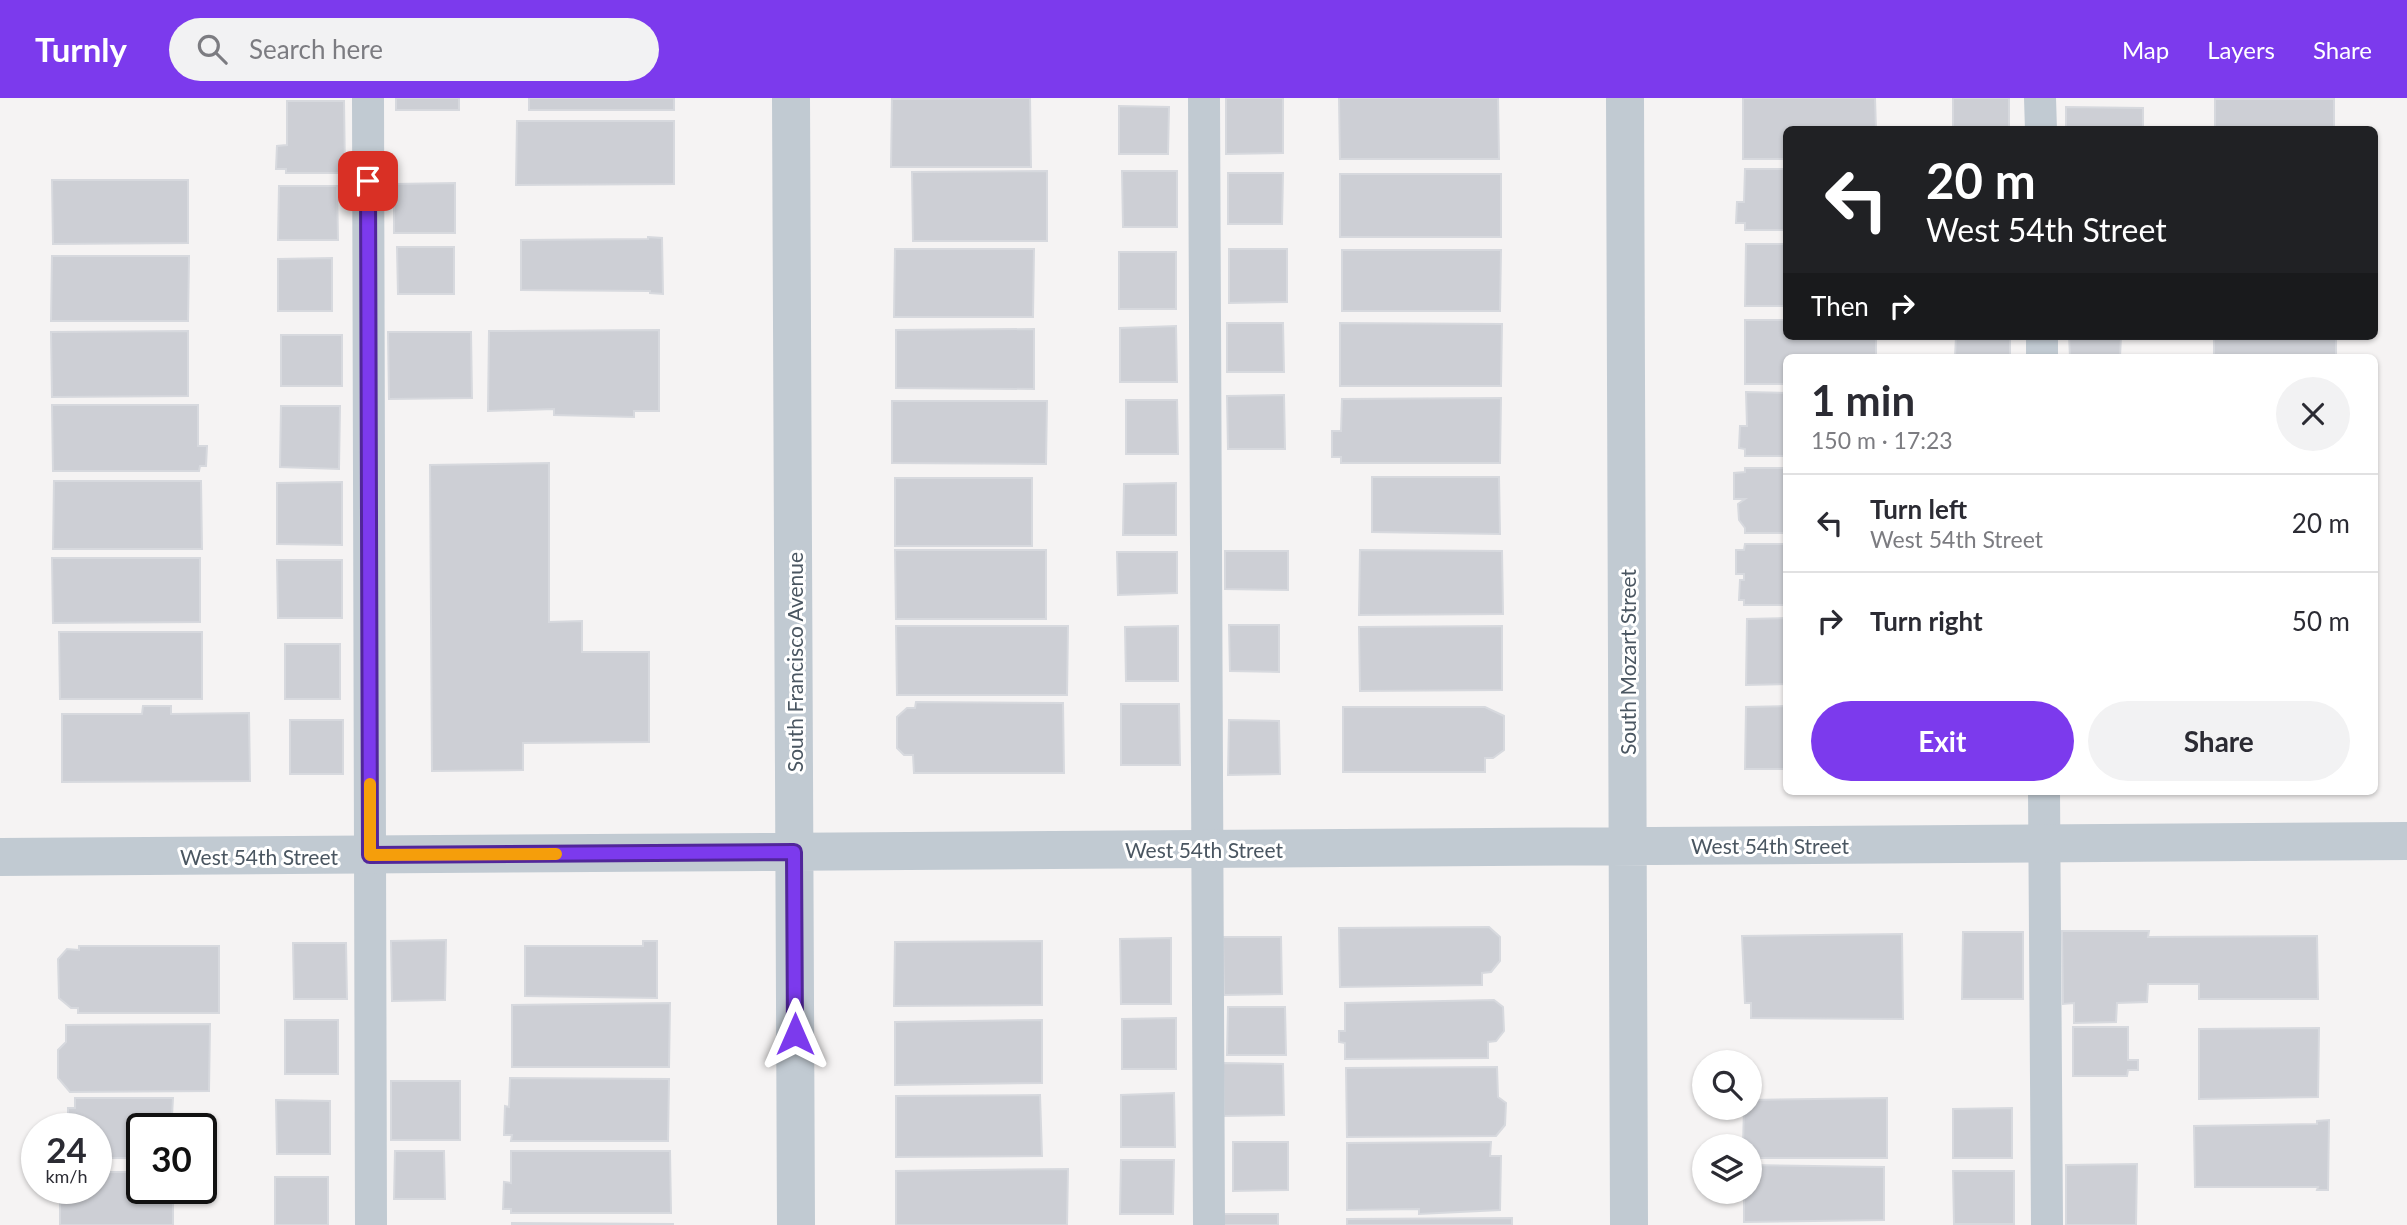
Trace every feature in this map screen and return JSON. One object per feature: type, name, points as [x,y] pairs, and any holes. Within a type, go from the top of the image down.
[{"type":"street","name":"South Francisco Avenue","points":[[791,98],[796,1225]]},
{"type":"street","name":"South Mozart Street","points":[[1625,98],[1629,1225]]},
{"type":"street","name":"West 54th Street","points":[[0,857],[2407,841]]},
{"type":"lane","points":[[368,98],[372,1225]]},
{"type":"lane","points":[[1204,98],[1209,1225]]},
{"type":"lane","points":[[2040,98],[2040,126]]},
{"type":"lane","points":[[2044,795],[2047,1225]]},
{"type":"building","points":[[396,98],[459,98],[459,110],[396,110]]},
{"type":"building","points":[[529,98],[674,98],[674,110],[529,110]]},
{"type":"building","points":[[1030,98],[1031,167],[891,167],[892,99]]},
{"type":"building","points":[[1226,98],[1283,98],[1283,153],[1226,154]]},
{"type":"building","points":[[1339,98],[1498,98],[1499,159],[1340,159]]},
{"type":"building","points":[[1743,98],[1875,98],[1876,126],[1783,126],[1783,159],[1743,159]]},
{"type":"building","points":[[1953,98],[2009,98],[2009,126],[1953,126]]},
{"type":"building","points":[[2215,99],[2334,99],[2334,126],[2215,126]]},
{"type":"building","points":[[287,101],[344,101],[345,173],[286,173],[286,169],[276,169],[277,146],[287,145]]},
{"type":"building","points":[[1119,106],[1169,107],[1168,154],[1119,154]]},
{"type":"building","points":[[2066,107],[2143,108],[2143,126],[2066,126]]},
{"type":"building","points":[[517,121],[674,121],[674,184],[516,185]]},
{"type":"building","points":[[1745,169],[1783,169],[1783,230],[1745,230],[1745,223],[1736,223],[1737,202],[1744,202]]},
{"type":"building","points":[[1047,171],[1047,241],[913,241],[912,172]]},
{"type":"building","points":[[1122,171],[1177,171],[1177,227],[1123,227]]},
{"type":"building","points":[[1228,173],[1283,173],[1282,224],[1228,224]]},
{"type":"building","points":[[1340,174],[1501,174],[1501,237],[1340,237]]},
{"type":"building","points":[[52,180],[188,180],[188,243],[53,244]]},
{"type":"building","points":[[455,183],[455,233],[394,233],[394,184]]},
{"type":"building","points":[[279,186],[337,186],[338,240],[278,240]]},
{"type":"building","points":[[662,238],[663,294],[650,291],[521,290],[521,240]]},
{"type":"building","points":[[1746,244],[1783,244],[1783,306],[1745,306]]},
{"type":"building","points":[[397,247],[454,247],[454,294],[398,294]]},
{"type":"building","points":[[895,249],[1034,249],[1033,317],[894,317]]},
{"type":"building","points":[[1229,249],[1287,249],[1287,302],[1229,303]]},
{"type":"building","points":[[1342,250],[1501,250],[1500,311],[1342,311]]},
{"type":"building","points":[[1119,252],[1176,252],[1176,309],[1119,309]]},
{"type":"building","points":[[52,256],[189,256],[188,321],[51,321]]},
{"type":"building","points":[[332,258],[332,311],[278,311],[278,259]]},
{"type":"building","points":[[1745,320],[1783,320],[1783,340],[1876,340],[1876,354],[1783,354],[1783,384],[1745,384]]},
{"type":"building","points":[[1227,323],[1283,323],[1284,372],[1227,372]]},
{"type":"building","points":[[1340,323],[1502,324],[1501,386],[1340,386]]},
{"type":"building","points":[[1176,326],[1177,382],[1120,382],[1120,328]]},
{"type":"building","points":[[1034,329],[1034,389],[896,388],[896,330]]},
{"type":"building","points":[[659,330],[659,411],[634,411],[634,417],[554,415],[554,409],[488,411],[489,331]]},
{"type":"building","points":[[188,331],[188,396],[52,397],[51,332]]},
{"type":"building","points":[[388,332],[471,332],[472,398],[389,399]]},
{"type":"building","points":[[281,335],[342,335],[342,386],[281,386]]},
{"type":"building","points":[[1956,340],[2010,340],[2010,354],[1955,354]]},
{"type":"building","points":[[2069,340],[2121,340],[2120,354],[2070,354]]},
{"type":"building","points":[[2214,340],[2336,340],[2336,354],[2214,354]]},
{"type":"building","points":[[1746,392],[1783,393],[1783,456],[1745,456],[1745,449],[1739,448],[1740,426],[1747,426]]},
{"type":"building","points":[[1284,395],[1285,449],[1228,449],[1227,396]]},
{"type":"building","points":[[1501,398],[1500,463],[1341,463],[1341,457],[1332,457],[1332,431],[1341,431],[1342,399]]},
{"type":"building","points":[[1126,400],[1177,400],[1178,454],[1126,454]]},
{"type":"building","points":[[892,401],[1047,401],[1046,464],[892,463]]},
{"type":"building","points":[[52,405],[198,405],[198,446],[207,446],[206,466],[200,466],[199,471],[53,471]]},
{"type":"building","points":[[281,406],[340,406],[339,469],[280,467]]},
{"type":"building","points":[[549,463],[549,622],[582,621],[582,652],[649,652],[649,742],[523,743],[523,770],[432,771],[430,465]]},
{"type":"building","points":[[1745,468],[1783,468],[1783,533],[1745,533],[1739,520],[1738,504],[1745,499],[1734,499],[1734,473],[1745,472]]},
{"type":"building","points":[[1372,477],[1499,477],[1500,534],[1372,532]]},
{"type":"building","points":[[895,478],[1032,478],[1032,546],[895,546]]},
{"type":"building","points":[[54,481],[201,481],[202,549],[53,549]]},
{"type":"building","points":[[342,482],[342,545],[277,544],[277,483]]},
{"type":"building","points":[[1176,483],[1176,535],[1123,535],[1124,484]]},
{"type":"building","points":[[1745,544],[1783,544],[1783,605],[1744,605],[1744,600],[1739,600],[1740,580],[1744,580],[1744,574],[1736,574],[1736,550],[1744,550]]},
{"type":"building","points":[[895,550],[1046,550],[1046,619],[896,619]]},
{"type":"building","points":[[1360,550],[1502,551],[1503,614],[1359,615]]},
{"type":"building","points":[[1225,551],[1288,551],[1288,590],[1225,589]]},
{"type":"building","points":[[1117,552],[1177,552],[1177,593],[1118,595]]},
{"type":"building","points":[[52,558],[200,558],[200,622],[53,623]]},
{"type":"building","points":[[277,560],[342,560],[342,618],[278,618]]},
{"type":"building","points":[[1783,618],[1783,684],[1746,685],[1747,619]]},
{"type":"building","points":[[1229,625],[1279,625],[1279,672],[1230,671]]},
{"type":"building","points":[[896,626],[1068,626],[1067,695],[897,695]]},
{"type":"building","points":[[1178,626],[1178,681],[1126,681],[1125,627]]},
{"type":"building","points":[[1502,626],[1502,690],[1360,691],[1359,627]]},
{"type":"building","points":[[59,632],[202,632],[202,699],[60,699]]},
{"type":"building","points":[[285,644],[340,644],[340,699],[285,699]]},
{"type":"building","points":[[916,702],[1063,703],[1064,773],[914,773],[913,755],[904,755],[897,748],[897,717],[907,708],[915,708]]},
{"type":"building","points":[[1121,704],[1179,704],[1180,765],[1121,765]]},
{"type":"building","points":[[143,706],[171,706],[171,714],[249,713],[250,781],[62,782],[62,714],[142,714]]},
{"type":"building","points":[[1783,706],[1783,769],[1745,769],[1746,707]]},
{"type":"building","points":[[1343,707],[1485,707],[1504,716],[1504,750],[1493,758],[1485,758],[1485,772],[1343,772]]},
{"type":"building","points":[[290,720],[343,720],[343,774],[290,774]]},
{"type":"building","points":[[1229,720],[1279,721],[1280,774],[1228,775]]},
{"type":"building","points":[[1489,927],[1500,937],[1500,961],[1491,972],[1482,973],[1482,985],[1340,987],[1339,928]]},
{"type":"building","points":[[2062,931],[2149,931],[2148,937],[2317,936],[2318,999],[2199,999],[2199,984],[2148,984],[2147,1002],[2117,1003],[2116,1022],[2074,1023],[2074,1003],[2063,1004]]},
{"type":"building","points":[[1963,932],[2023,932],[2023,999],[1962,999]]},
{"type":"building","points":[[1902,934],[1903,1019],[1751,1018],[1751,1003],[1745,1003],[1742,936]]},
{"type":"building","points":[[1223,937],[1281,937],[1282,994],[1224,995]]},
{"type":"building","points":[[1171,938],[1171,1004],[1121,1004],[1120,939]]},
{"type":"building","points":[[446,940],[445,1000],[392,1001],[391,941]]},
{"type":"building","points":[[643,941],[657,941],[657,998],[525,996],[525,946],[643,946]]},
{"type":"building","points":[[1042,941],[1042,1005],[894,1006],[895,942]]},
{"type":"building","points":[[293,943],[346,943],[347,999],[294,999]]},
{"type":"building","points":[[79,946],[219,946],[219,1013],[78,1013],[78,1008],[71,1008],[59,998],[58,959],[67,949],[79,950]]},
{"type":"building","points":[[1494,1000],[1503,1007],[1504,1031],[1496,1041],[1488,1042],[1488,1058],[1345,1059],[1345,1043],[1339,1042],[1339,1031],[1345,1031],[1345,1003]]},
{"type":"building","points":[[670,1003],[669,1067],[512,1067],[512,1005]]},
{"type":"building","points":[[1228,1007],[1285,1007],[1286,1055],[1227,1055]]},
{"type":"building","points":[[1176,1018],[1176,1069],[1122,1069],[1122,1019]]},
{"type":"building","points":[[285,1020],[338,1020],[338,1074],[285,1074]]},
{"type":"building","points":[[1042,1020],[1042,1083],[895,1085],[895,1022]]},
{"type":"building","points":[[210,1024],[209,1091],[70,1092],[58,1078],[58,1050],[66,1042],[66,1025]]},
{"type":"building","points":[[2073,1027],[2128,1027],[2128,1060],[2138,1060],[2138,1070],[2128,1070],[2127,1076],[2073,1076]]},
{"type":"building","points":[[2319,1028],[2318,1097],[2199,1099],[2199,1029]]},
{"type":"building","points":[[1223,1063],[1283,1064],[1284,1115],[1224,1116]]},
{"type":"building","points":[[1497,1067],[1498,1097],[1506,1103],[1505,1125],[1496,1136],[1347,1137],[1346,1068]]},
{"type":"building","points":[[510,1078],[669,1079],[668,1141],[511,1141],[512,1135],[504,1135]]},
{"type":"building","points":[[391,1081],[460,1081],[460,1140],[391,1140]]},
{"type":"building","points":[[1174,1093],[1175,1147],[1121,1147],[1121,1095]]},
{"type":"building","points":[[1040,1095],[1042,1156],[896,1157],[896,1096]]},
{"type":"building","points":[[75,1098],[173,1098],[172,1113],[126,1113],[126,1158],[112,1158],[112,1113],[68,1113],[68,1108],[75,1108]]},
{"type":"building","points":[[1887,1098],[1887,1158],[1762,1158],[1762,1134],[1743,1134],[1744,1120],[1762,1120],[1762,1100]]},
{"type":"building","points":[[276,1100],[330,1101],[330,1154],[277,1154]]},
{"type":"building","points":[[2012,1108],[2012,1158],[1953,1158],[1953,1109]]},
{"type":"building","points":[[2329,1120],[2328,1190],[2317,1190],[2318,1187],[2195,1187],[2194,1126],[2317,1124],[2317,1121]]},
{"type":"building","points":[[1233,1142],[1288,1142],[1288,1190],[1233,1191]]},
{"type":"building","points":[[1491,1142],[1490,1156],[1501,1156],[1500,1210],[1419,1214],[1419,1209],[1347,1210],[1347,1143]]},
{"type":"building","points":[[395,1151],[444,1151],[445,1199],[394,1199]]},
{"type":"building","points":[[511,1151],[670,1151],[671,1213],[511,1213],[511,1209],[503,1209],[504,1182],[511,1183]]},
{"type":"building","points":[[1121,1160],[1174,1160],[1173,1214],[1120,1214]]},
{"type":"building","points":[[2137,1164],[2136,1225],[2066,1225],[2066,1165]]},
{"type":"building","points":[[1762,1165],[1884,1167],[1884,1220],[1744,1222],[1744,1204],[1762,1204]]},
{"type":"building","points":[[1068,1169],[1067,1225],[896,1225],[896,1171]]},
{"type":"building","points":[[1953,1171],[2014,1171],[2014,1224],[1954,1224]]},
{"type":"building","points":[[112,1172],[126,1172],[126,1204],[173,1204],[173,1225],[60,1225],[60,1204],[112,1204]]},
{"type":"building","points":[[275,1177],[328,1177],[328,1225],[275,1225]]},
{"type":"building","points":[[1224,1214],[1278,1214],[1278,1225],[1224,1225]]},
{"type":"building","points":[[1512,1218],[1512,1225],[1347,1225],[1347,1219]]},
{"type":"building","points":[[673,1224],[673,1225],[512,1225]]},
{"type":"slow traffic","points":[[370,784],[370,855],[556,854]]},
{"type":"route","points":[[368,181],[370,855],[794,852],[795,1034]]}]
